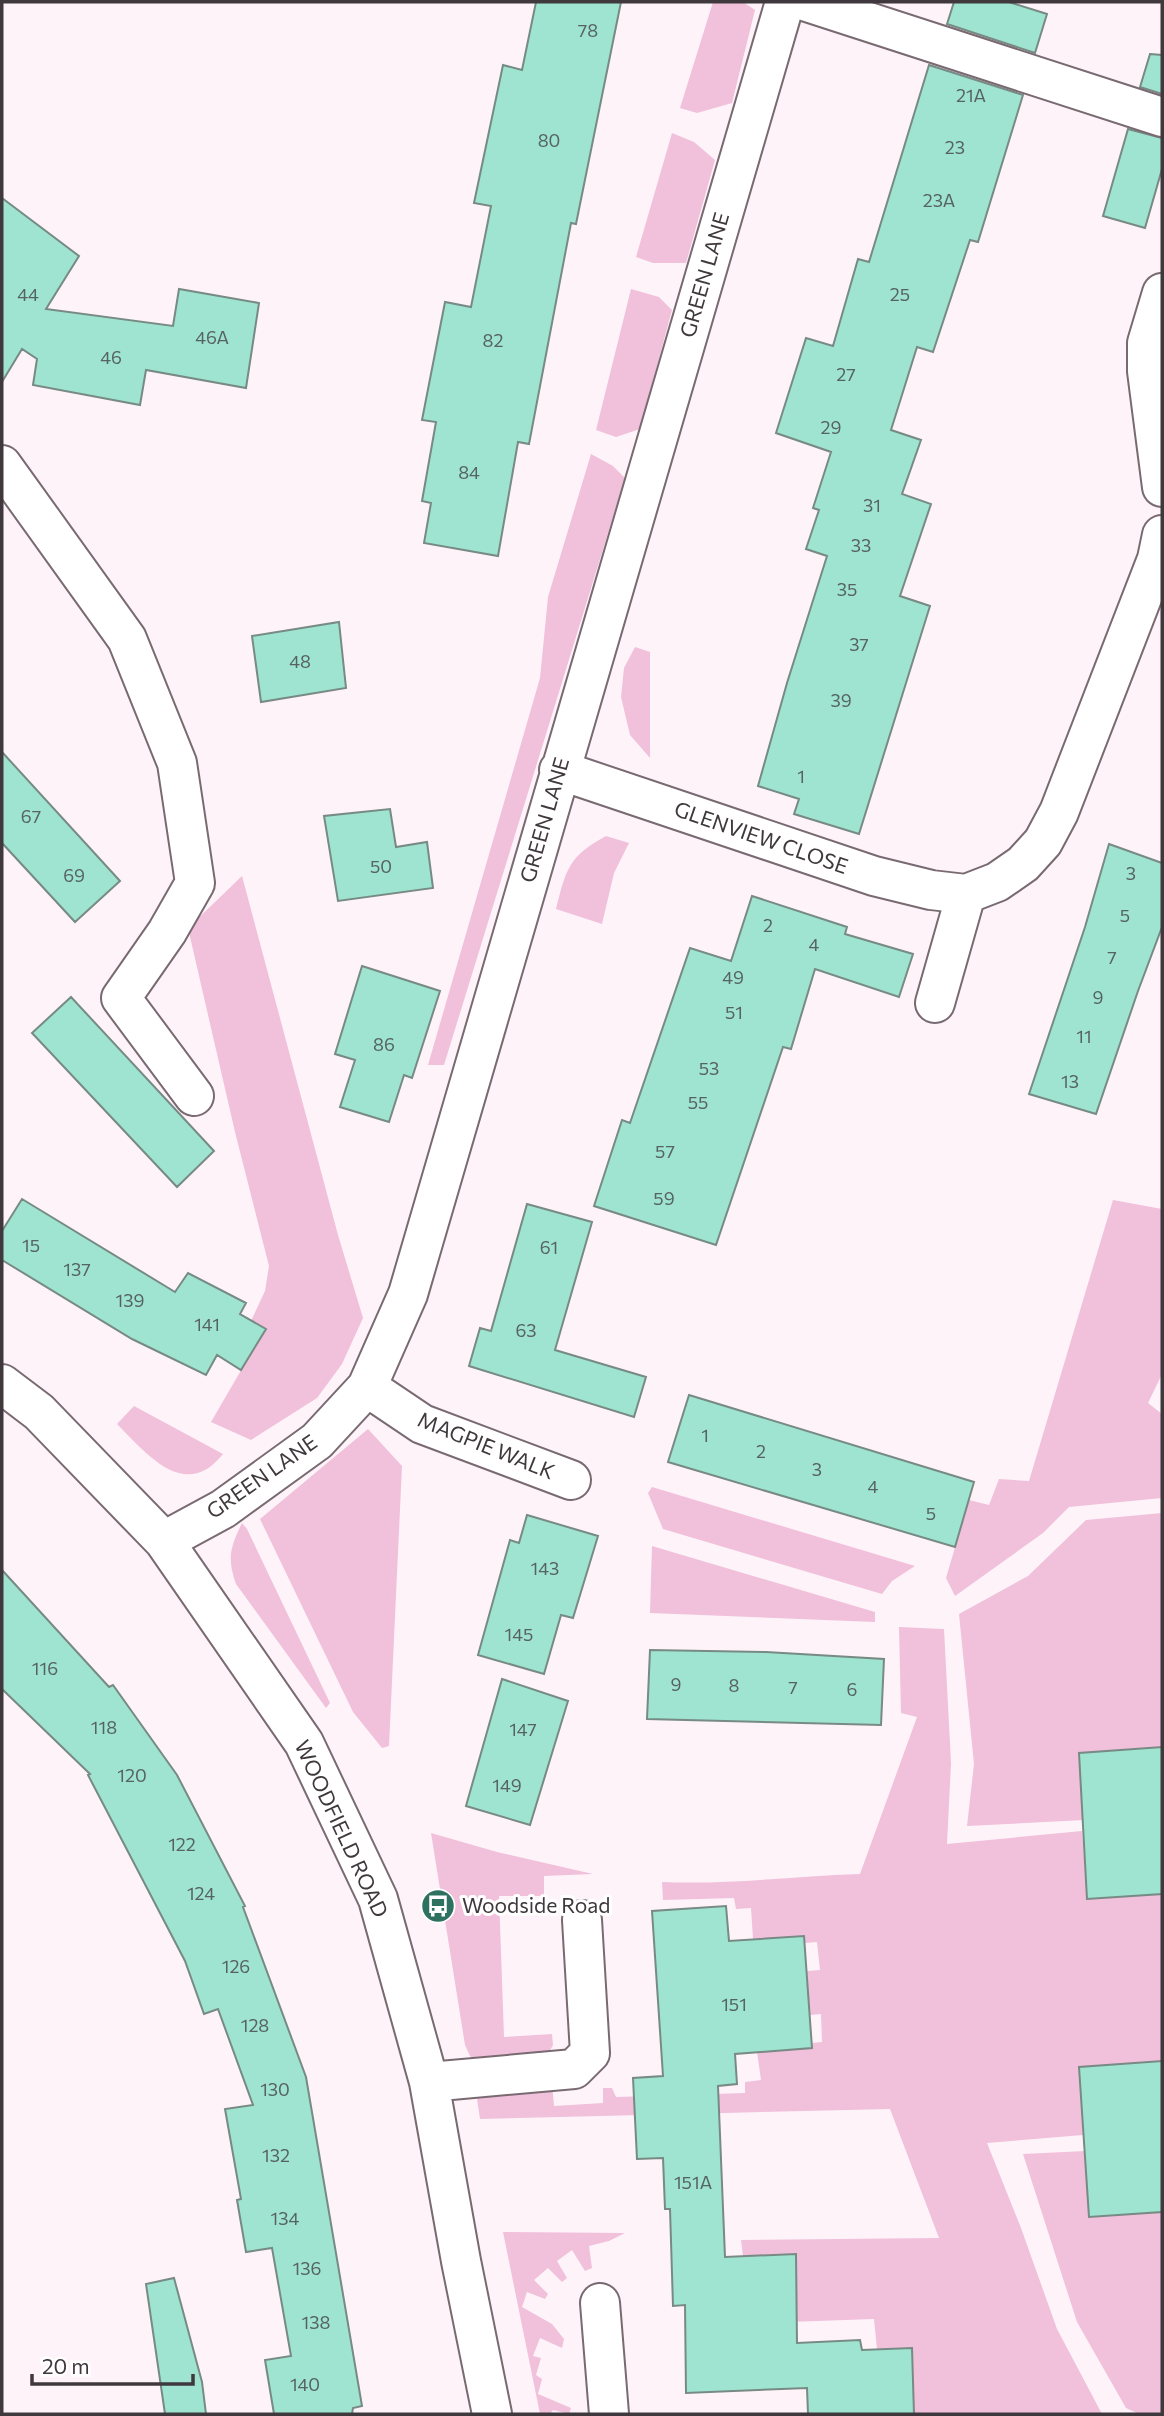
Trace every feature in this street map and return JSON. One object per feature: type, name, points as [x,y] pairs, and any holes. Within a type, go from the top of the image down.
[{"type":"street","name":"GREEN LANE","points":[[164,1541],[223,1509],[317,1441],[367,1387],[408,1294],[785,2]]},
{"type":"street","points":[[807,2],[1162,117]]},
{"type":"street","points":[[1162,293],[1147,343],[1147,371],[1162,487]]},
{"type":"street","points":[[2,465],[127,639],[177,763],[195,883],[167,933],[121,998],[194,1096]]},
{"type":"street","name":"GLENVIEW CLOSE","points":[[559,771],[874,876],[931,890],[966,894],[997,882],[1023,864],[1043,842],[1059,812],[1157,559],[1162,535]]},
{"type":"street","points":[[935,1003],[966,894]]},
{"type":"street","name":"WOODFIELD ROAD","points":[[2,1384],[39,1412],[164,1541],[304,1743],[378,1899],[429,2082],[492,2414]]},
{"type":"street","name":"MAGPIE WALK","points":[[367,1387],[422,1424],[571,1480]]},
{"type":"street","points":[[429,2082],[575,2070],[590,2053],[582,1920]]},
{"type":"street","points":[[600,2303],[609,2414]]},
{"type":"shaded area","points":[[713,2],[743,2],[755,10],[732,103],[697,113],[680,108]]},
{"type":"shaded area","points":[[672,133],[694,142],[715,160],[686,263],[653,263],[636,257]]},
{"type":"shaded area","points":[[631,289],[659,297],[672,310],[640,429],[616,437],[596,430]]},
{"type":"shaded area","points":[[591,454],[613,466],[625,478],[444,1065],[428,1065],[540,678],[548,597]]},
{"type":"shaded area","points":[[635,647],[650,652],[650,758],[630,735],[621,697],[624,668]]},
{"type":"shaded area","points":[[606,836],[629,843],[614,873],[602,924],[556,909],[571,865],[584,850]]},
{"type":"shaded area","points":[[242,876],[338,1235],[363,1318],[342,1364],[317,1398],[251,1440],[211,1422],[265,1329],[251,1321],[265,1291],[269,1266],[188,928]]},
{"type":"shaded area","points":[[1113,1200],[1162,1209],[1162,1374],[1148,1403],[1162,1414],[1162,1498],[1069,1507],[1043,1533],[955,1596],[946,1578],[969,1500],[989,1505],[999,1479],[1029,1481]]},
{"type":"shaded area","points":[[134,1406],[223,1454],[209,1468],[195,1474],[181,1474],[167,1468],[141,1448],[117,1424]]},
{"type":"shaded area","points":[[368,1429],[402,1466],[389,1746],[382,1748],[353,1712],[260,1519]]},
{"type":"shaded area","points":[[652,1487],[915,1566],[892,1581],[882,1594],[663,1529],[648,1493]]},
{"type":"shaded area","points":[[1162,1513],[1162,1747],[1079,1753],[1084,1820],[967,1826],[974,1764],[959,1614],[1028,1576],[1086,1520]]},
{"type":"shaded area","points":[[242,1523],[330,1703],[326,1708],[236,1584],[231,1567],[231,1553]]},
{"type":"shaded area","points":[[652,1546],[875,1612],[875,1622],[650,1613]]},
{"type":"shaded area","points":[[899,1627],[944,1629],[951,1763],[947,1844],[1082,1831],[1087,1899],[1162,1894],[1162,2061],[1080,2067],[1083,2135],[987,2143],[1057,2329],[1102,2414],[914,2414],[911,2348],[877,2349],[874,2319],[788,2322],[743,2256],[741,2240],[939,2238],[890,2109],[480,2119],[475,2085],[552,2083],[554,2106],[603,2103],[603,2088],[612,2088],[616,2097],[745,2093],[745,2082],[761,2080],[757,2052],[812,2048],[812,2043],[822,2042],[821,2014],[810,2015],[807,1971],[820,1970],[817,1942],[805,1943],[804,1936],[753,1939],[751,1908],[736,1909],[734,1898],[663,1900],[662,1882],[860,1874],[917,1717],[901,1713]]},
{"type":"shaded area","points":[[431,1833],[497,1852],[593,1874],[544,1876],[544,1896],[499,1896],[504,2037],[552,2034],[553,2045],[548,2054],[477,2062],[470,2056],[465,2045]]},
{"type":"shaded area","points":[[1085,2151],[1089,2217],[1162,2212],[1162,2414],[1139,2414],[1126,2408],[1077,2322],[1023,2154]]},
{"type":"shaded area","points":[[503,2232],[625,2233],[589,2246],[592,2268],[585,2271],[572,2250],[557,2261],[567,2278],[562,2282],[548,2268],[534,2280],[548,2294],[545,2299],[527,2292],[522,2307],[552,2324],[564,2339],[562,2348],[540,2338],[533,2356],[541,2358],[536,2375],[542,2379],[538,2394],[571,2408],[569,2414],[553,2410],[550,2414],[540,2414]]},
{"type":"building","points":[[536,2],[621,2],[576,224],[571,223],[529,444],[518,442],[498,556],[424,543],[431,503],[422,501],[436,422],[422,420],[445,302],[471,307],[491,206],[474,203],[503,65],[522,70]]},
{"type":"building","points":[[954,2],[1009,2],[1047,14],[1035,53],[947,24]]},
{"type":"building","points":[[1150,54],[1162,55],[1162,94],[1140,87]]},
{"type":"building","points":[[929,65],[1023,95],[978,242],[970,240],[933,352],[917,347],[891,430],[921,440],[902,494],[931,504],[900,596],[930,606],[859,834],[794,814],[799,799],[758,786],[827,556],[806,549],[819,510],[813,508],[831,452],[776,433],[806,338],[833,346],[858,259],[869,262]]},
{"type":"building","points":[[1128,129],[1162,138],[1162,169],[1145,228],[1103,216]]},
{"type":"building","points":[[2,198],[79,256],[46,309],[173,326],[179,289],[259,303],[246,388],[146,370],[140,405],[33,385],[37,359],[22,349],[2,382]]},
{"type":"building","points":[[339,622],[346,688],[261,702],[252,636]]},
{"type":"building","points":[[2,752],[120,881],[75,922],[2,843]]},
{"type":"building","points":[[390,809],[396,847],[427,842],[433,888],[338,901],[324,816]]},
{"type":"building","points":[[1109,844],[1162,863],[1162,927],[1096,1114],[1029,1094],[1085,927]]},
{"type":"building","points":[[752,896],[847,927],[845,934],[913,954],[899,997],[815,969],[791,1049],[783,1047],[716,1245],[594,1206],[622,1120],[630,1123],[690,948],[731,961]]},
{"type":"building","points":[[362,966],[440,991],[412,1078],[404,1075],[389,1122],[340,1107],[355,1060],[335,1054]]},
{"type":"building","points":[[71,997],[214,1151],[177,1187],[32,1033]]},
{"type":"building","points":[[22,1199],[175,1292],[188,1273],[246,1303],[240,1314],[266,1329],[241,1370],[217,1355],[206,1375],[132,1339],[2,1260],[2,1231]]},
{"type":"building","points":[[527,1204],[592,1222],[555,1350],[646,1377],[634,1417],[469,1366],[480,1328],[491,1331]]},
{"type":"building","points":[[689,1395],[974,1482],[955,1547],[668,1462]]},
{"type":"building","points":[[527,1515],[598,1536],[573,1618],[561,1615],[544,1674],[478,1655],[510,1540],[519,1543]]},
{"type":"building","points":[[2,1570],[109,1687],[113,1685],[177,1775],[245,1906],[243,1907],[306,2077],[362,2406],[353,2408],[352,2414],[274,2414],[265,2360],[291,2356],[272,2248],[246,2252],[237,2200],[241,2199],[225,2109],[253,2105],[218,2009],[204,2014],[185,1961],[88,1775],[90,1774],[2,1689]]},
{"type":"building","points":[[650,1650],[766,1652],[884,1659],[881,1725],[647,1719]]},
{"type":"building","points":[[502,1679],[568,1701],[530,1825],[466,1806]]},
{"type":"building","points":[[1162,1747],[1162,1894],[1087,1899],[1079,1753]]},
{"type":"building","points":[[726,1906],[729,1941],[804,1936],[812,2048],[735,2054],[737,2084],[718,2086],[725,2257],[796,2254],[797,2343],[860,2340],[862,2350],[912,2348],[914,2414],[808,2414],[807,2388],[686,2393],[685,2305],[673,2306],[670,2209],[665,2209],[663,2158],[637,2159],[633,2078],[663,2076],[652,1911]]},
{"type":"building","points":[[1162,2061],[1162,2212],[1089,2217],[1079,2067]]},
{"type":"building","points":[[174,2278],[202,2382],[206,2414],[165,2414],[146,2284]]},
{"type":"place","name":"Woodside Road","points":[[438,1906]]}]
